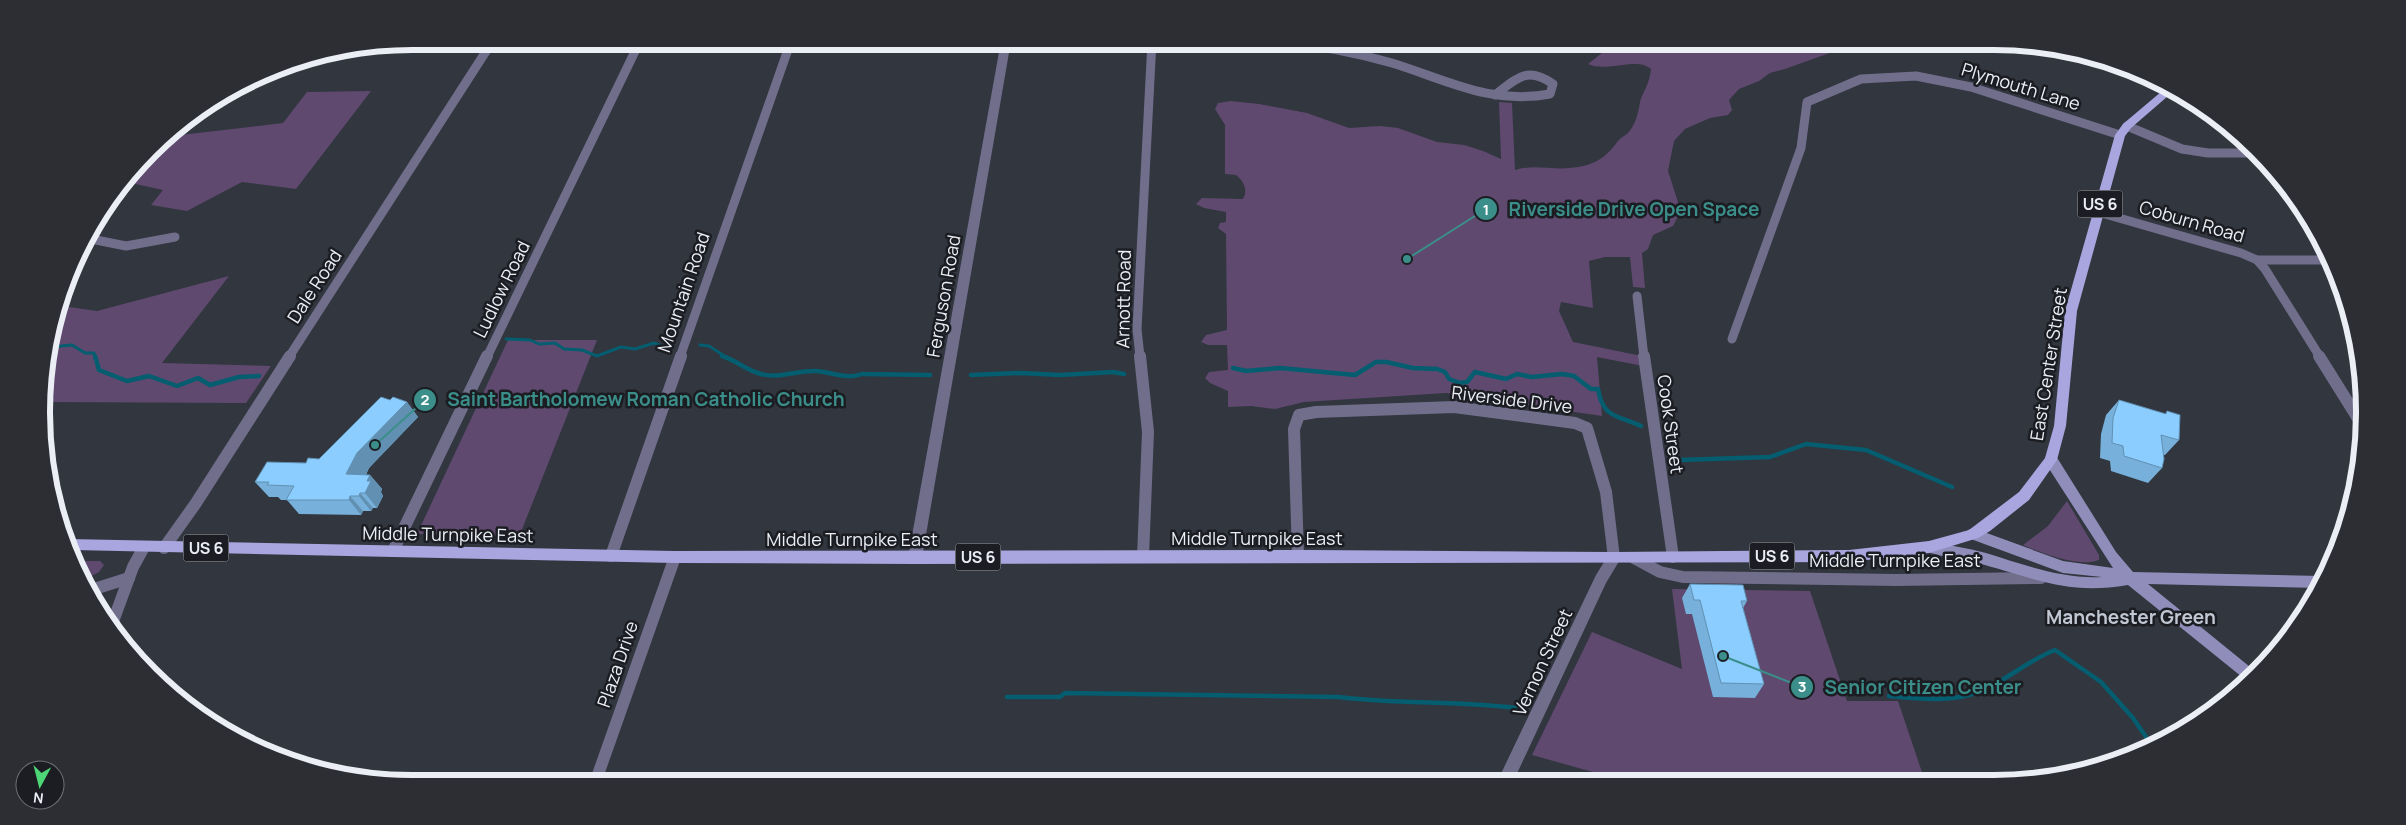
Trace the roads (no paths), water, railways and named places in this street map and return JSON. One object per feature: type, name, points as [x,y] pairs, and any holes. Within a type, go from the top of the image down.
[{"type":"main road","name":"East Center Street","points":[[1929,546],[1973,534],[1984,527],[2024,496],[2051,460],[2060,426],[2072,311],[2120,135],[2127,126],[2165,94]]},
{"type":"main road","points":[[2051,460],[2111,556],[2130,578],[2246,672]]},
{"type":"main road","name":"Middle Turnpike East","points":[[1973,534],[2063,567],[2130,578],[2314,582]]},
{"type":"main road","name":"Middle Turnpike East","points":[[75,544],[164,548],[610,556],[915,558],[1298,556],[1634,558],[1849,556],[1929,546],[1985,559],[2040,578],[2063,582],[2109,583],[2130,578]]},
{"type":"street","name":"Dale Road","points":[[164,548],[201,496],[487,50]]},
{"type":"street","name":"Ludlow Road","points":[[393,552],[636,50]]},
{"type":"street","name":"Mountain Road","points":[[610,556],[787,50]]},
{"type":"street","name":"Ferguson Road","points":[[915,558],[1004,50]]},
{"type":"street","name":"Arnott Road","points":[[1143,556],[1148,432],[1137,329],[1152,50]]},
{"type":"street","points":[[1329,50],[1365,56],[1474,92],[1495,95],[1536,98],[1550,94],[1553,84],[1543,76],[1532,73],[1519,75],[1495,95]]},
{"type":"street","name":"Plymouth Lane","points":[[1732,340],[1801,148],[1807,102],[1861,79],[1886,76],[1916,76],[1971,87],[2120,135]]},
{"type":"street","points":[[2127,126],[2182,149],[2208,153],[2247,153]]},
{"type":"street","name":"Coburn Road","points":[[2098,212],[2241,253],[2257,260],[2265,269],[2356,415]]},
{"type":"street","points":[[94,240],[126,246],[175,236]]},
{"type":"street","points":[[2257,260],[2322,260]]},
{"type":"street","name":"Cook Street","points":[[1637,296],[1647,386],[1673,557]]},
{"type":"street","name":"Riverside Drive","points":[[1298,556],[1294,429],[1299,415],[1316,412],[1454,407],[1575,423],[1588,428],[1598,454],[1613,538],[1614,558]]},
{"type":"street","points":[[114,618],[129,578],[144,547]]},
{"type":"street","name":"Plaza Drive","points":[[598,775],[675,557]]},
{"type":"street","name":"Vernon Street","points":[[1509,775],[1601,579],[1614,558]]},
{"type":"street","name":"Middle Turnpike East","points":[[1634,558],[1668,575],[1683,577],[1896,580],[2040,578]]},
{"type":"street","points":[[96,588],[129,578]]},
{"type":"waterway","points":[[506,339],[530,340],[539,344],[555,343],[564,349],[582,350],[597,356],[621,347],[635,349],[654,343],[664,347]]},
{"type":"waterway","points":[[56,346],[72,345],[85,353],[94,353],[95,357]]},
{"type":"waterway","points":[[700,345],[709,346],[726,357]]},
{"type":"waterway","points":[[95,356],[99,370],[127,381],[149,376],[177,386],[198,378],[210,385],[239,377],[259,376]]},
{"type":"waterway","points":[[722,356],[756,373],[767,375],[816,371],[851,376],[862,374],[930,375]]},
{"type":"waterway","points":[[1233,368],[1246,371],[1280,368],[1355,375],[1376,362],[1386,362],[1413,368],[1437,369],[1445,372],[1449,379],[1460,383],[1467,382],[1475,372],[1506,379],[1517,374],[1532,377],[1562,374],[1574,376],[1591,389],[1598,389],[1600,399],[1608,411],[1613,415],[1641,426]]},
{"type":"waterway","points":[[971,375],[1021,373],[1060,375],[1113,372],[1124,374]]},
{"type":"waterway","points":[[1679,460],[1770,457],[1806,444],[1866,450],[1952,487]]},
{"type":"waterway","points":[[1889,696],[1937,699],[1973,694],[1984,690],[2055,650],[2101,682],[2133,718],[2148,740]]},
{"type":"waterway","points":[[1007,697],[1060,697],[1065,693],[1339,697],[1385,701],[1477,704],[1523,709]]},
{"type":"place","name":"Riverside Drive Open Space","points":[[1407,259]]},
{"type":"place","name":"Saint Bartholomew Roman Catholic Church","points":[[375,445]]},
{"type":"place","name":"Senior Citizen Center","points":[[1723,656]]},
{"type":"district","name":"Manchester Green","points":[[2131,617]]}]
